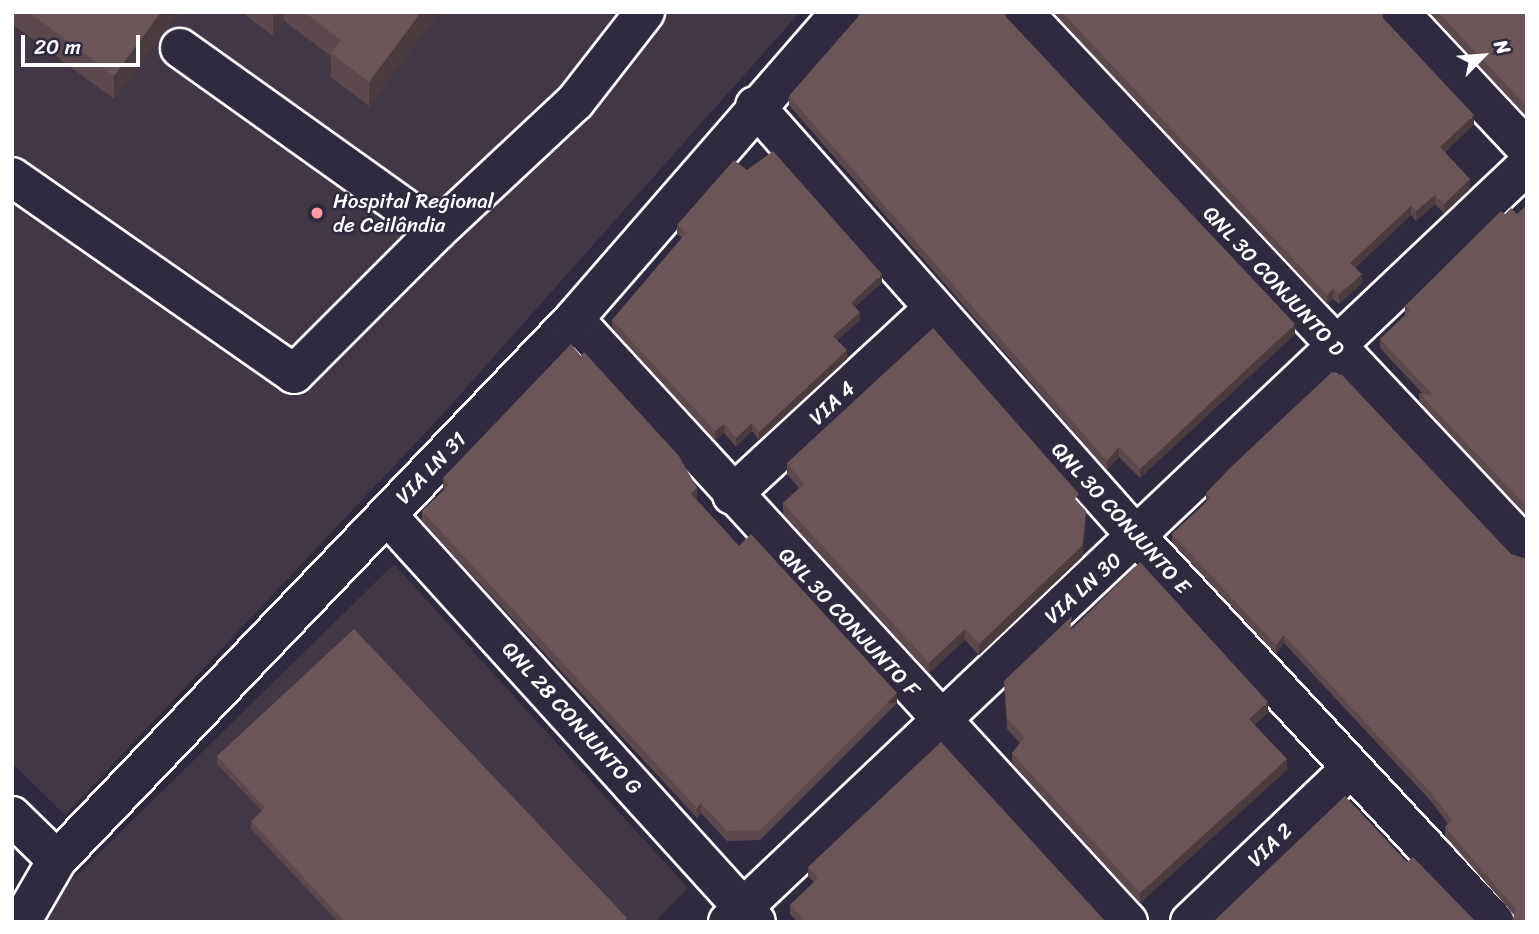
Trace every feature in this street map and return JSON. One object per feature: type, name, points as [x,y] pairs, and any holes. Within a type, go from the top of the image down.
[{"type":"street","points":[[12,177],[294,374],[437,231],[575,102],[645,12]]},
{"type":"street","name":"VIA LN 31","points":[[21,922],[57,860],[574,318],[755,106],[841,12]]},
{"type":"street","name":"QNL 30 CONJUNTO D","points":[[1023,12],[1527,548]]},
{"type":"street","points":[[1399,12],[1527,149]]},
{"type":"street","points":[[180,48],[437,231]]},
{"type":"street","name":"QNL 30 CONJUNTO E","points":[[755,106],[932,310],[1138,538],[1495,922]]},
{"type":"street","name":"VIA LN 30","points":[[742,917],[938,719],[1138,538],[1527,165]]},
{"type":"street","name":"VIA 4","points":[[732,495],[932,310]]},
{"type":"street","name":"QNL 30 CONJUNTO F","points":[[574,318],[732,495],[1129,922]]},
{"type":"street","name":"QNL 28 CONJUNTO G","points":[[387,515],[742,917]]},
{"type":"street","name":"VIA 2","points":[[1190,922],[1350,768]]},
{"type":"street","points":[[12,816],[57,860]]},
{"type":"shaded area","name":"Hospital Regional de Ceilândia","points":[[12,12],[800,12],[443,414],[65,815],[12,763]]},
{"type":"shaded area","points":[[394,564],[688,888],[655,922],[38,922],[34,917]]},
{"type":"building","points":[[29,12],[161,12],[114,76]]},
{"type":"building","points":[[304,12],[421,12],[369,82],[331,53],[341,40]]},
{"type":"building","points":[[860,12],[1004,12],[1295,324],[1140,469],[1119,447],[1107,461],[789,96]]},
{"type":"building","points":[[1062,12],[1382,12],[1383,18],[1474,115],[1440,147],[1470,179],[1444,204],[1435,195],[1416,211],[1411,206],[1350,263],[1362,274],[1339,294],[1333,289],[1327,295]]},
{"type":"building","points":[[1438,12],[1527,12],[1527,107]]},
{"type":"building","points":[[773,151],[882,274],[851,303],[860,312],[833,336],[847,350],[759,432],[752,423],[736,438],[724,424],[715,431],[612,320],[686,233],[677,225],[734,160],[747,170]]},
{"type":"building","points":[[1527,205],[1527,507],[1419,393],[1434,396],[1380,339],[1410,311],[1405,306],[1501,211],[1505,214],[1511,208],[1517,214]]},
{"type":"building","points":[[933,328],[1079,494],[1075,499],[1086,511],[1082,546],[979,644],[965,629],[929,663],[783,503],[804,484],[787,463]]},
{"type":"building","points":[[571,344],[581,356],[584,352],[679,456],[697,488],[691,494],[739,546],[751,534],[897,693],[760,830],[727,831],[701,803],[697,808],[422,511],[449,485],[443,478]]},
{"type":"building","points":[[1332,372],[1342,375],[1511,554],[1527,559],[1527,922],[1512,922],[1516,909],[1445,827],[1452,820],[1430,792],[1284,635],[1276,645],[1172,534],[1211,498],[1206,493],[1231,467]]},
{"type":"building","points":[[1140,562],[1268,702],[1249,719],[1287,759],[1140,893],[1012,753],[1025,737],[1007,718],[1004,681],[1072,616],[1070,631]]},
{"type":"building","points":[[354,629],[627,918],[623,922],[345,922],[251,821],[265,808],[217,756]]},
{"type":"building","points":[[941,742],[1106,922],[806,922],[790,905],[818,878],[808,867]]},
{"type":"building","points":[[1345,796],[1407,862],[1413,857],[1476,922],[1215,920]]},
{"type":"place","name":"Hospital Regional de Ceilândia","points":[[317,213]]}]
